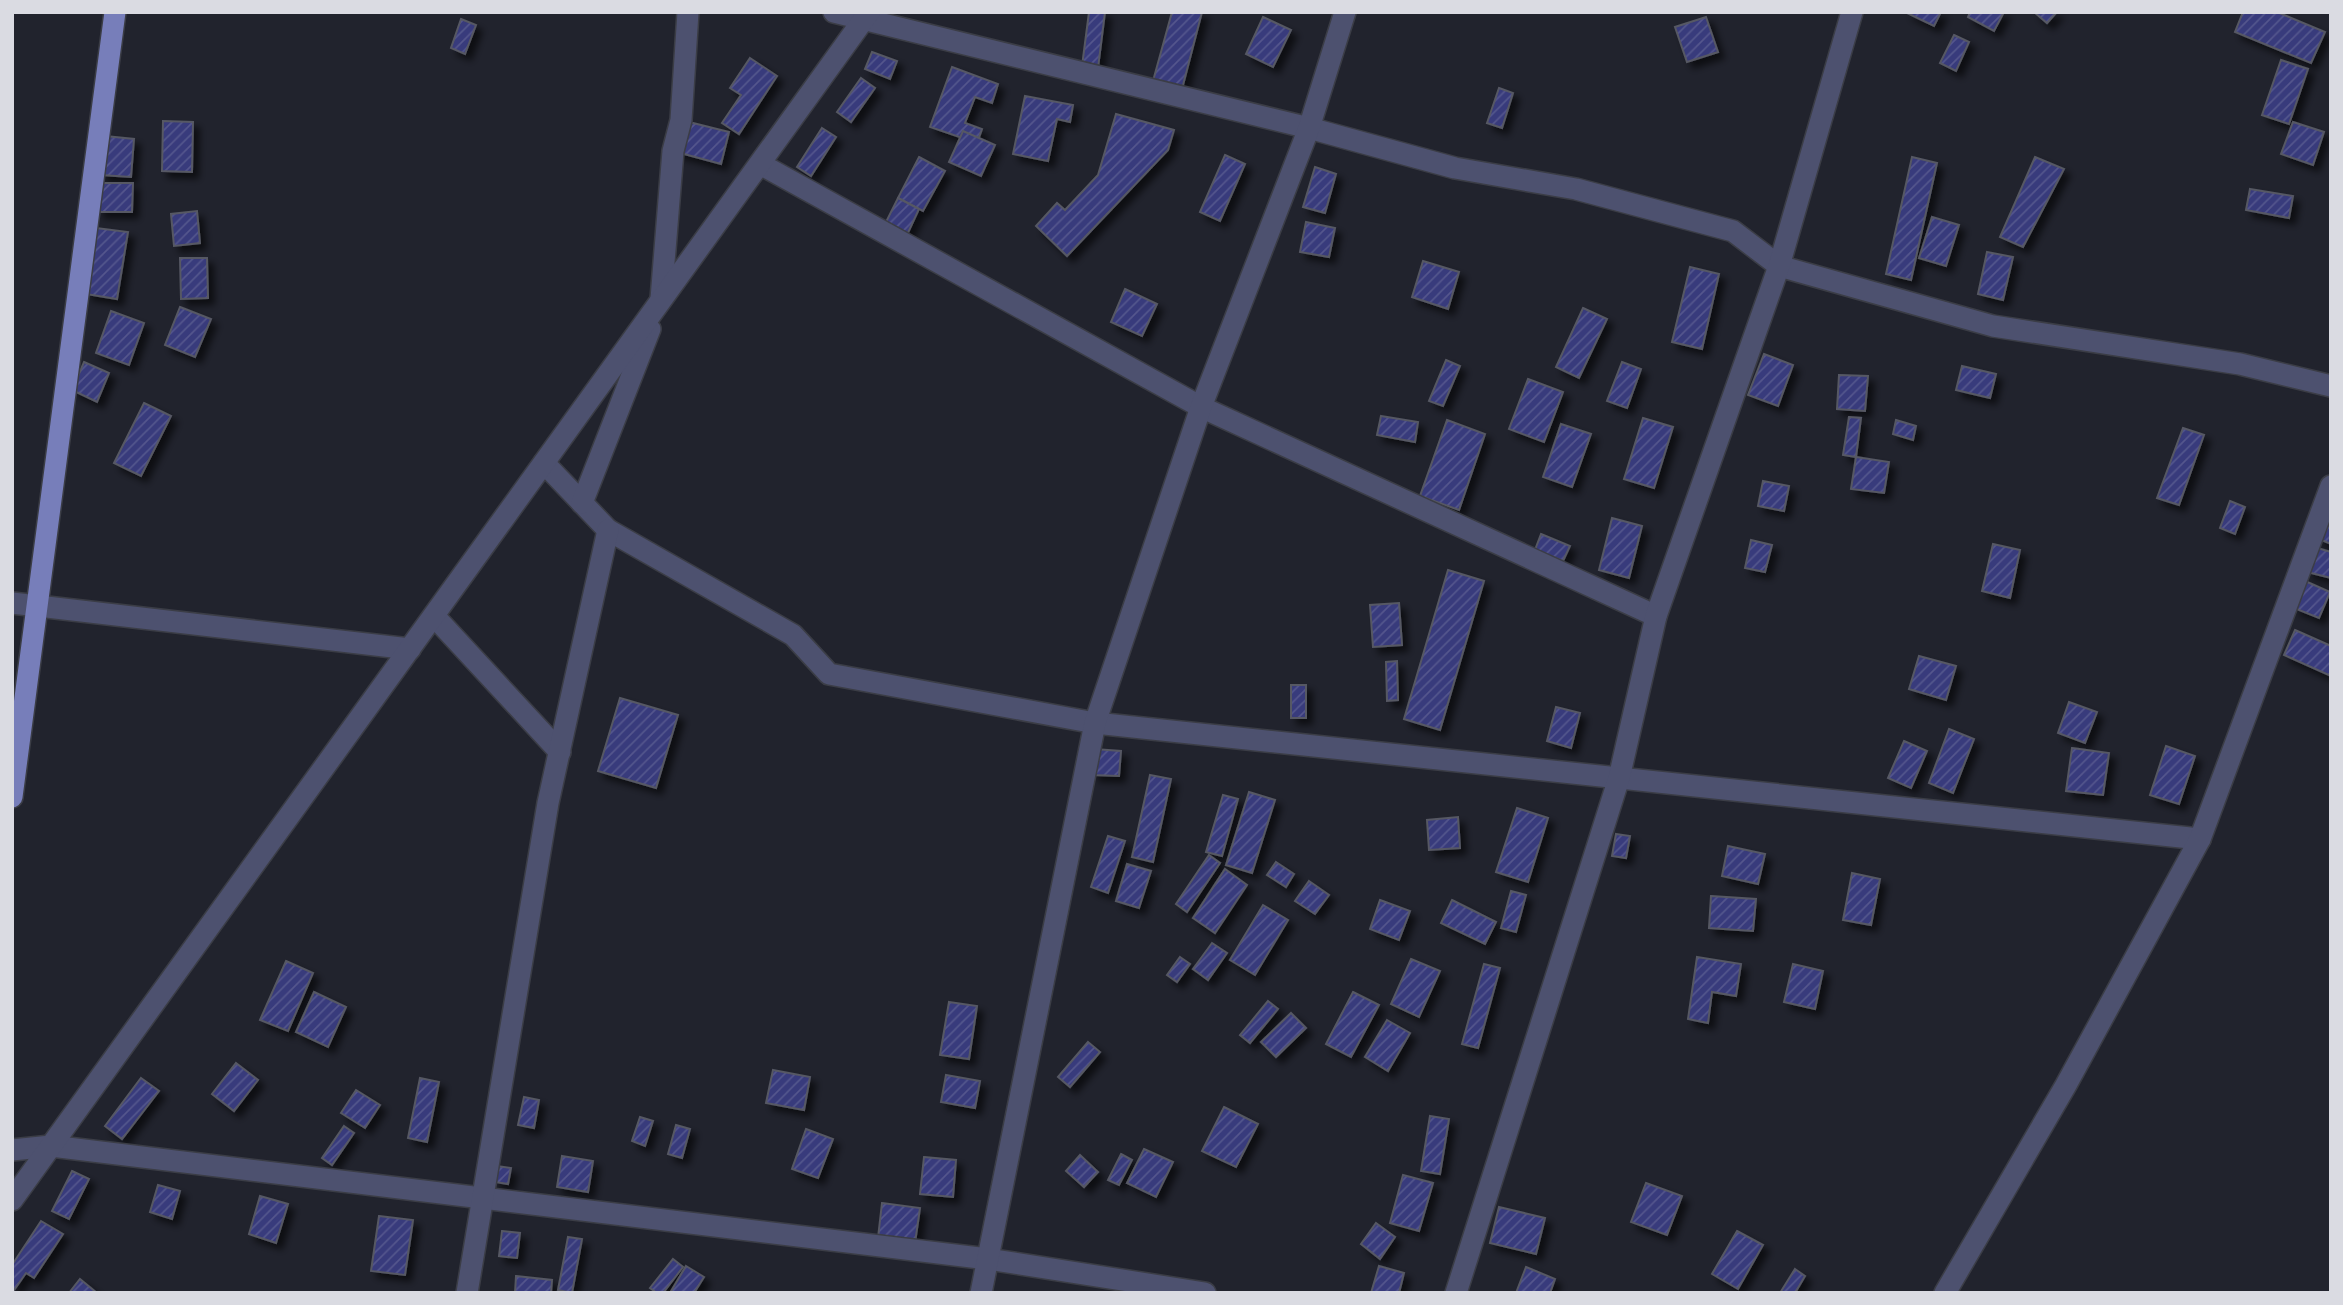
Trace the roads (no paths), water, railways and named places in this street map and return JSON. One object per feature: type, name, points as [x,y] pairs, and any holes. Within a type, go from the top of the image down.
[{"type":"main road","points":[[12,797],[115,12]]},
{"type":"street","points":[[582,503],[661,300],[673,151],[681,120],[688,12]]},
{"type":"street","points":[[834,12],[867,16],[1309,128],[1455,168],[1576,189],[1733,231],[1779,266],[1993,326],[2240,364],[2331,386]]},
{"type":"street","points":[[981,1293],[1096,723],[1201,407],[1309,128],[1345,12]]},
{"type":"street","points":[[1456,1293],[1619,778],[1656,616],[1779,266],[1852,12]]},
{"type":"street","points":[[12,1199],[867,16]]},
{"type":"street","points":[[760,164],[1201,407],[1656,616]]},
{"type":"street","points":[[544,463],[608,530],[793,635],[829,674],[1096,723],[2200,839]]},
{"type":"street","points":[[1945,1293],[2066,1085],[2200,839],[2331,486]]},
{"type":"street","points":[[467,1293],[548,803],[608,530]]},
{"type":"street","points":[[12,603],[410,649]]},
{"type":"street","points":[[434,616],[560,752]]},
{"type":"street","points":[[12,1150],[51,1146],[483,1197],[988,1259],[1205,1293]]}]
